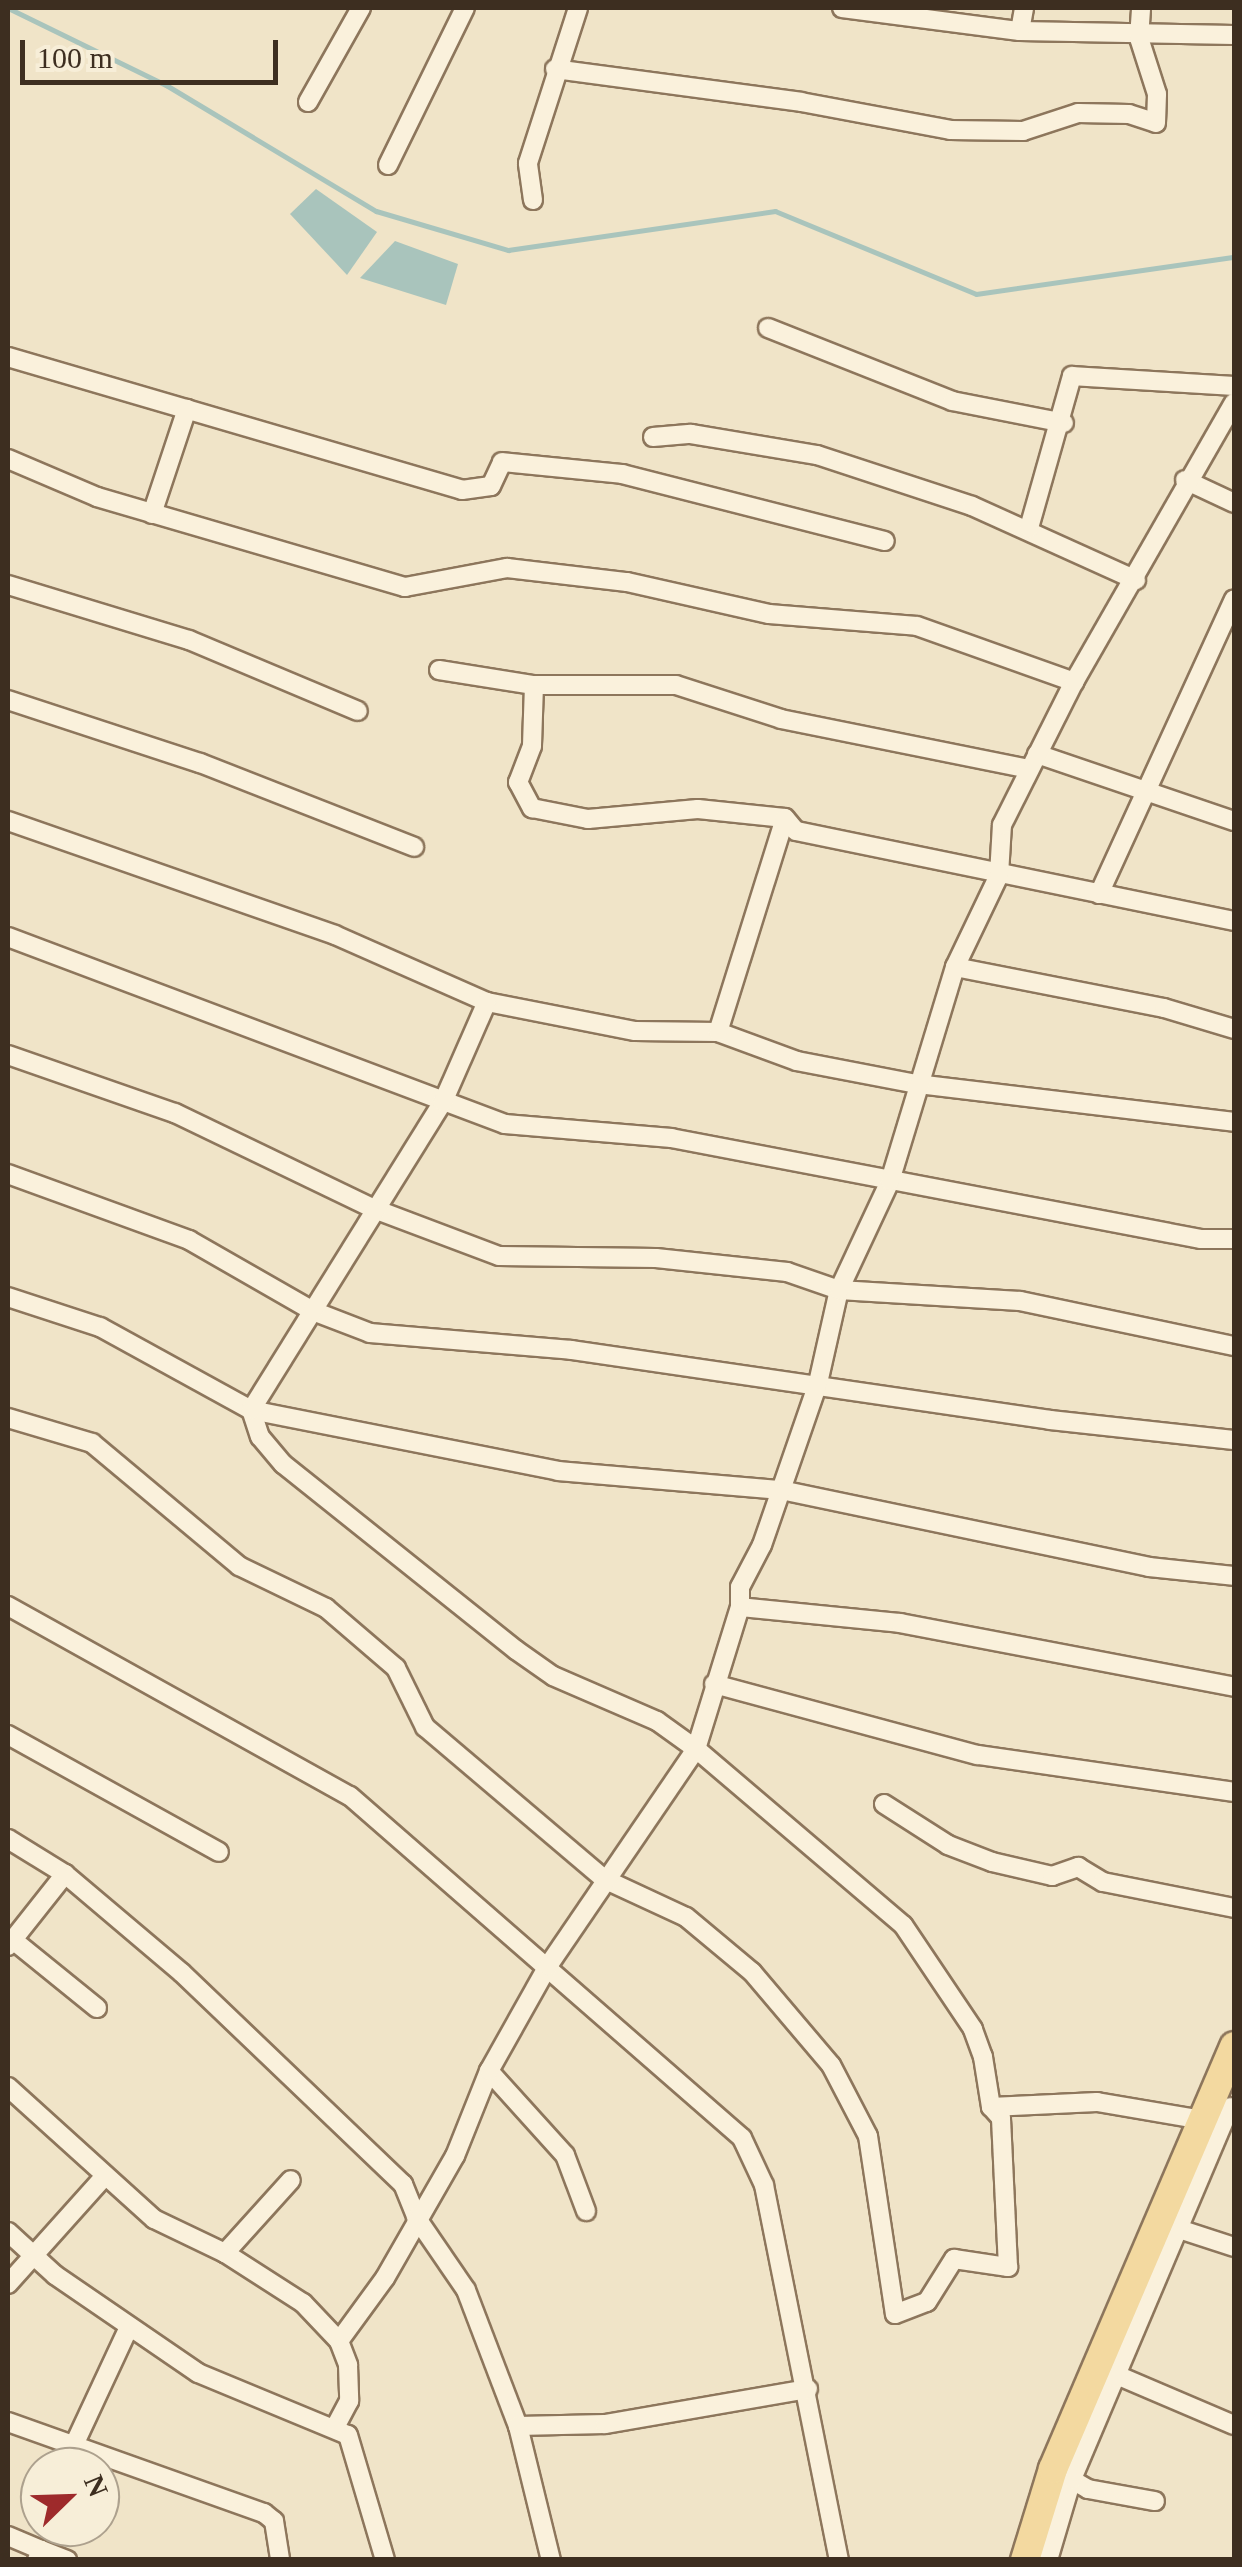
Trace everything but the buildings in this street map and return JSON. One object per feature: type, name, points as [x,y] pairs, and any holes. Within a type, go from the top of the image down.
[{"type":"main road","points":[[1025,2560],[1220,2108],[1234,2046]]},
{"type":"street","points":[[308,102],[361,8]]},
{"type":"street","points":[[388,164],[465,8]]},
{"type":"street","points":[[533,200],[528,163],[555,69],[578,8]]},
{"type":"street","points":[[842,8],[1020,31],[1139,38],[1192,30],[1234,35]]},
{"type":"street","points":[[1020,31],[1024,8]]},
{"type":"street","points":[[555,69],[802,102],[950,130],[1023,132],[1078,114],[1129,114],[1156,124],[1157,94],[1139,38],[1140,8]]},
{"type":"street","points":[[768,328],[952,401],[1064,423]]},
{"type":"street","points":[[8,357],[462,490],[491,486],[502,462],[622,474],[885,541]]},
{"type":"street","points":[[1028,528],[1064,423],[1072,376],[1234,386]]},
{"type":"street","points":[[339,2341],[385,2278],[416,2216],[455,2156],[489,2071],[548,1966],[696,1749],[740,1607],[740,1587],[781,1490],[818,1383],[840,1290],[890,1181],[955,968],[999,875],[1002,825],[1074,682],[1136,580],[1185,480],[1234,404]]},
{"type":"street","points":[[152,514],[187,408]]},
{"type":"street","points":[[652,436],[691,434],[817,455],[1028,528],[1136,580]]},
{"type":"street","points":[[8,459],[152,514],[405,587],[523,568],[627,582],[768,614],[917,626],[1074,682]]},
{"type":"street","points":[[1185,480],[1234,503]]},
{"type":"street","points":[[8,585],[189,640],[358,711]]},
{"type":"street","points":[[1099,894],[1142,791],[1228,640],[1234,599]]},
{"type":"street","points":[[438,670],[534,685],[676,684],[780,719],[1033,762],[1234,821]]},
{"type":"street","points":[[534,685],[532,746],[518,782],[532,808],[588,819],[698,809],[784,818],[796,830],[1234,921]]},
{"type":"street","points":[[8,700],[200,763],[414,847]]},
{"type":"street","points":[[718,1032],[784,818]]},
{"type":"street","points":[[8,821],[335,934],[487,1002],[635,1030],[718,1032],[797,1061],[917,1084],[1234,1122]]},
{"type":"street","points":[[8,936],[505,1124],[671,1138],[1201,1239],[1234,1239]]},
{"type":"street","points":[[955,968],[1164,1008],[1234,1029]]},
{"type":"street","points":[[251,1410],[443,1102],[487,1002]]},
{"type":"street","points":[[8,1056],[175,1113],[376,1210],[499,1256],[656,1258],[787,1272],[840,1290],[1020,1300],[1234,1346]]},
{"type":"street","points":[[8,1174],[190,1240],[313,1311],[392,1337],[571,1350],[818,1383],[1050,1420],[1234,1440]]},
{"type":"street","points":[[8,1297],[100,1328],[251,1410],[558,1472],[781,1490],[1149,1568],[1234,1576]]},
{"type":"street","points":[[8,1418],[92,1443],[239,1566],[326,1608],[396,1668],[425,1727],[604,1879],[699,1928],[752,1972],[831,2066],[868,2136],[895,2314],[927,2302],[954,2259],[1008,2267],[1001,2118],[991,2107],[973,2029],[903,1925],[696,1749],[516,1650],[283,1464],[260,1436],[251,1410]]},
{"type":"street","points":[[8,1606],[350,1796],[742,2138],[764,2185],[839,2560]]},
{"type":"street","points":[[740,1607],[871,1618],[1234,1688]]},
{"type":"street","points":[[714,1684],[978,1755],[1234,1792]]},
{"type":"street","points":[[8,1734],[219,1852]]},
{"type":"street","points":[[884,1804],[948,1845],[992,1862],[1052,1876],[1078,1867],[1102,1882],[1234,1908]]},
{"type":"street","points":[[8,1839],[65,1874],[336,2113],[403,2184],[416,2216],[466,2290],[518,2426],[550,2560]]},
{"type":"street","points":[[65,1874],[10,1943],[97,2008]]},
{"type":"street","points":[[489,2071],[566,2155],[586,2211]]},
{"type":"street","points":[[8,2087],[154,2219],[225,2253],[283,2287],[339,2341],[351,2384],[335,2428]]},
{"type":"street","points":[[991,2107],[1097,2102],[1220,2108],[1180,2229],[1105,2370],[1234,2425]]},
{"type":"street","points":[[8,2284],[104,2176]]},
{"type":"street","points":[[225,2253],[291,2180]]},
{"type":"street","points":[[1180,2229],[1234,2247]]},
{"type":"street","points":[[8,2232],[34,2258],[128,2329],[198,2373],[335,2428],[356,2448],[385,2560]]},
{"type":"street","points":[[74,2446],[128,2329]]},
{"type":"street","points":[[518,2426],[605,2424],[808,2390]]},
{"type":"street","points":[[8,2422],[264,2514],[274,2521],[280,2560]]},
{"type":"street","points":[[1048,2560],[1063,2474],[1155,2501]]},
{"type":"street","points":[[8,2536],[39,2555],[67,2560]]},
{"type":"water","points":[[316,189],[377,232],[347,275],[290,214]]},
{"type":"water","points":[[395,241],[458,264],[446,305],[360,278]]},
{"type":"waterway","points":[[8,8],[166,85],[376,211],[508,250],[775,211],[976,294],[1234,257]]}]
